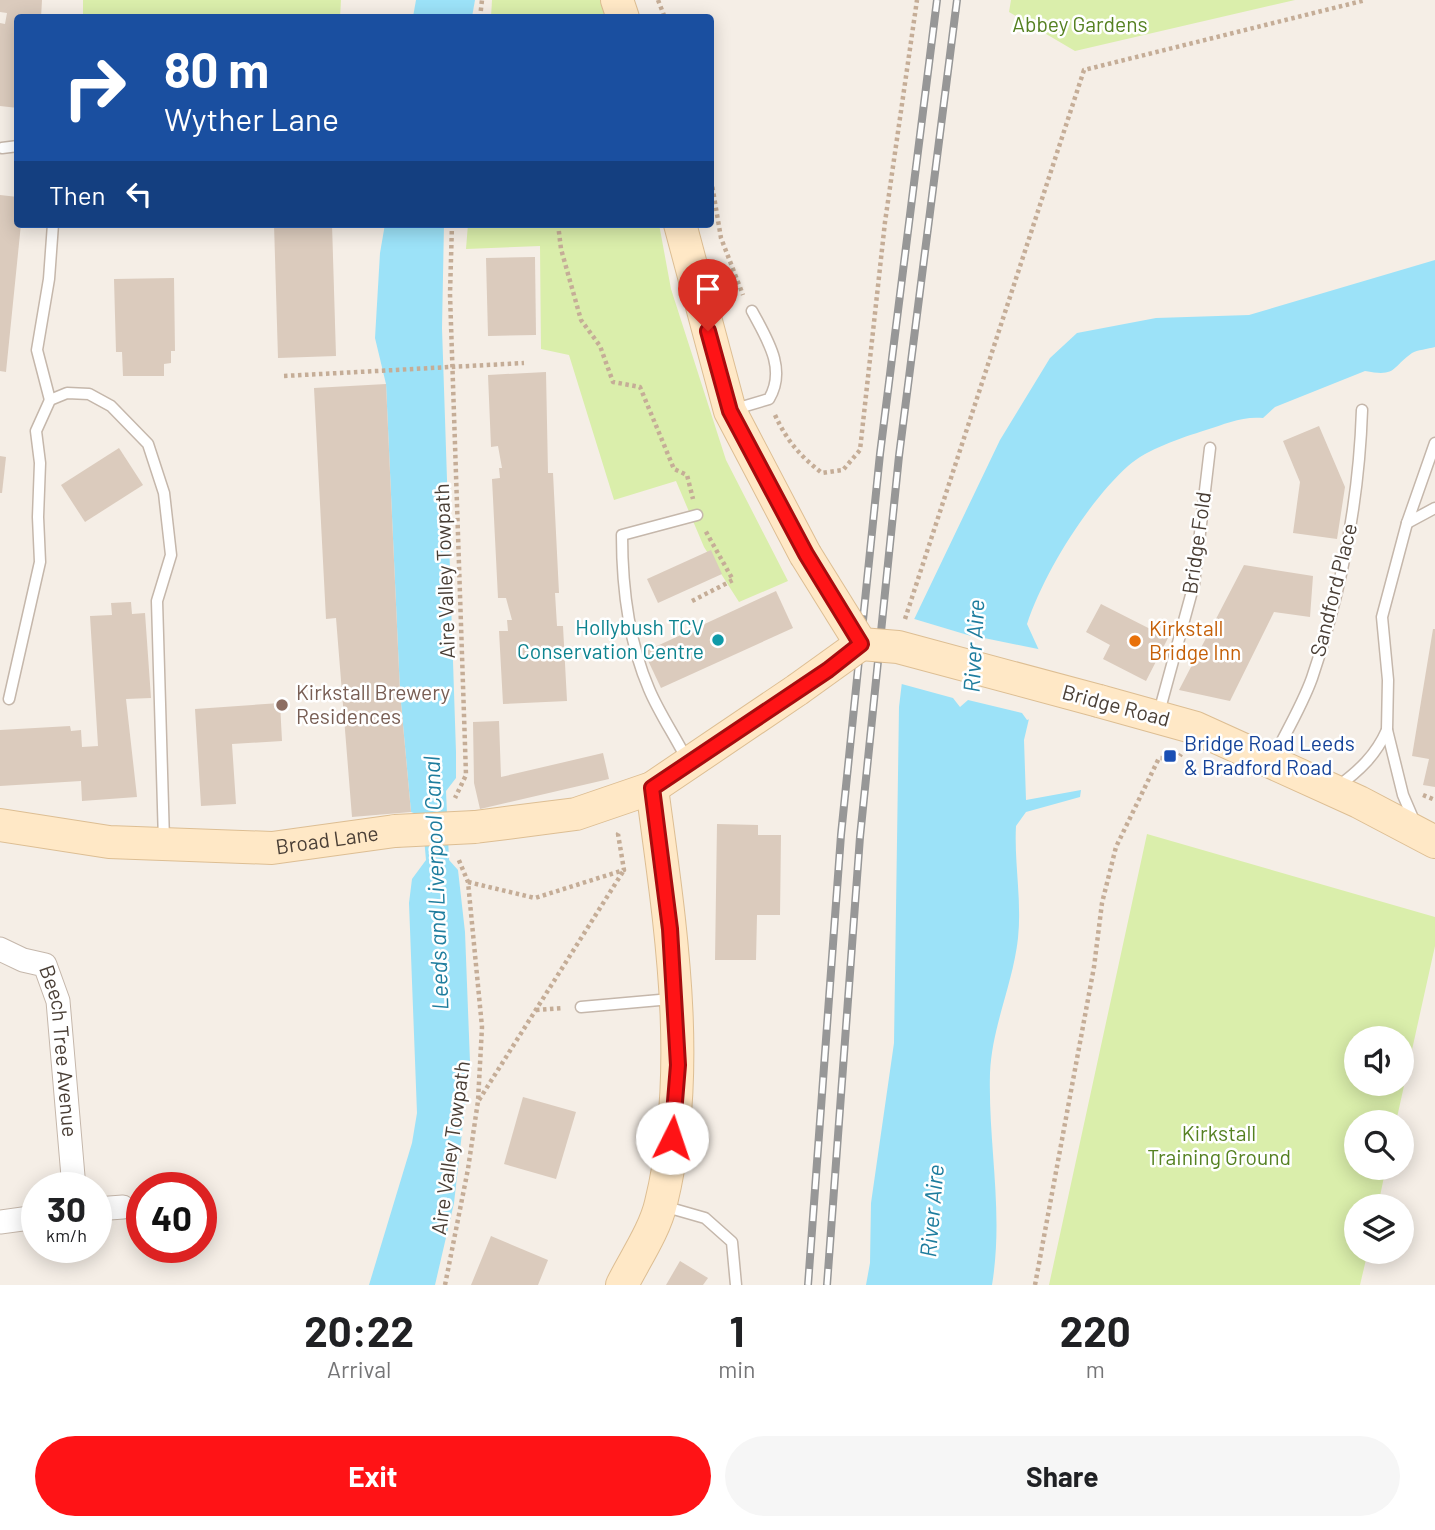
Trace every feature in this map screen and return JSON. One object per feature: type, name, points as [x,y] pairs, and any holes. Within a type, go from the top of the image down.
[{"type":"street","points":[[681,228],[730,411],[806,554],[861,644]]},
{"type":"street","name":"Broad Lane","points":[[0,825],[109,842],[272,848],[395,831],[475,827],[576,814],[652,788],[861,644]]},
{"type":"street","name":"Bridge Road","points":[[861,644],[898,647],[1196,728],[1333,789],[1427,838]]},
{"type":"street","points":[[622,1285],[661,1205],[672,1138],[678,1065],[670,929],[652,788]]},
{"type":"street","name":"Beech Tree Avenue","points":[[0,949],[23,960],[45,965],[58,1001],[73,1172]]},
{"type":"street","points":[[112,1208],[123,1207]]},
{"type":"street","points":[[0,1222],[21,1219]]},
{"type":"lane","points":[[2,148],[14,146]]},
{"type":"lane","points":[[9,699],[40,562],[40,463],[36,431],[50,400],[37,350],[49,279],[53,228]]},
{"type":"lane","points":[[730,411],[769,400],[775,388],[777,369],[771,346],[752,311]]},
{"type":"lane","points":[[50,400],[67,393],[89,394],[111,406],[148,444],[164,493],[170,555],[157,601],[164,844]]},
{"type":"lane","name":"Sandford Place","points":[[1272,760],[1311,680],[1347,551],[1361,451],[1362,410]]},
{"type":"lane","points":[[1427,838],[1403,795],[1387,730],[1388,680],[1382,617],[1407,523],[1435,443]]},
{"type":"lane","name":"Bridge Fold","points":[[1158,718],[1194,584],[1210,448]]},
{"type":"lane","points":[[1407,523],[1435,509]]},
{"type":"lane","points":[[688,762],[649,689],[629,627],[622,572],[622,535],[697,515]]},
{"type":"lane","points":[[1333,789],[1380,748],[1387,730]]},
{"type":"lane","points":[[581,1007],[674,999]]},
{"type":"lane","points":[[661,1205],[705,1218],[732,1242],[736,1285]]},
{"type":"path","points":[[769,400],[784,435],[799,454],[822,473],[843,470],[860,450],[885,222],[917,0]]},
{"type":"path","points":[[898,647],[943,499],[1084,70],[1366,0]]},
{"type":"path","points":[[714,197],[721,238],[737,283],[752,311]]},
{"type":"path","name":"Aire Valley Towpath","points":[[452,228],[450,294],[466,775],[452,806]]},
{"type":"path","points":[[558,228],[561,249],[581,320],[600,346],[613,382],[640,387],[674,469],[687,475],[697,515],[733,580],[692,600]]},
{"type":"path","points":[[285,376],[524,363]]},
{"type":"path","points":[[1035,1285],[1094,967],[1102,903],[1116,847],[1159,758],[1178,759]]},
{"type":"path","points":[[478,1101],[624,870],[618,834],[625,825]]},
{"type":"path","name":"Aire Valley Towpath","points":[[445,1285],[468,1169],[478,1101],[482,1027],[468,882],[456,853]]},
{"type":"path","points":[[468,882],[535,898],[624,870]]},
{"type":"path","points":[[536,1010],[581,1007]]},
{"type":"green space","points":[[83,0],[341,0],[340,14],[83,14]]},
{"type":"green space","points":[[492,0],[603,0],[608,14],[491,14]]},
{"type":"green space","name":"Abbey Gardens","points":[[1011,0],[1295,0],[1075,51],[1009,12]]},
{"type":"green space","points":[[468,228],[660,228],[671,289],[726,460],[788,581],[739,602],[704,547],[676,481],[614,500],[569,355],[541,349],[540,246],[466,249]]},
{"type":"green space","name":"Kirkstall Training Ground","points":[[1147,834],[1435,917],[1435,946],[1414,1041],[1414,1026],[1344,1026],[1344,1096],[1402,1096],[1399,1110],[1344,1110],[1344,1180],[1383,1180],[1380,1194],[1344,1194],[1344,1264],[1365,1264],[1360,1285],[1049,1285]]},
{"type":"water","points":[[416,0],[475,0],[473,14],[414,14]]},
{"type":"water","name":"Leeds and Liverpool Canal","points":[[384,228],[444,228],[442,328],[456,752],[456,778],[446,791],[449,860],[458,870],[465,932],[470,1062],[454,1203],[435,1285],[369,1285],[412,1143],[417,1113],[409,903],[412,879],[426,860],[422,816],[411,812],[400,692],[386,384],[375,338],[380,253]]},
{"type":"water","name":"River Aire","points":[[1435,260],[1435,347],[1412,353],[1388,372],[1365,371],[1275,407],[1263,418],[1227,423],[1175,440],[1145,454],[1128,466],[1097,499],[1056,561],[1027,624],[1043,659],[1024,740],[1026,800],[1081,790],[1080,797],[1026,812],[1016,826],[1018,938],[990,1073],[996,1205],[992,1285],[866,1285],[870,1263],[871,1203],[894,1043],[899,707],[908,632],[1000,440],[1050,358],[1077,333],[1156,318],[1249,315]]},
{"type":"pier","points":[[911,618],[971,636],[977,633],[984,638],[1043,650],[1046,658],[1033,718],[1027,720],[1022,713],[968,700],[960,707],[953,698],[898,683],[905,631]]},
{"type":"building","points":[[0,0],[42,0],[41,14],[14,14],[14,108],[0,106],[0,23],[5,24],[7,13],[0,12]]},
{"type":"building","points":[[0,195],[14,197],[14,228],[21,228],[6,372],[0,371]]},
{"type":"building","points":[[274,228],[332,228],[336,356],[278,358]]},
{"type":"building","points":[[535,257],[536,335],[488,336],[486,258]]},
{"type":"building","points":[[174,278],[175,351],[171,351],[171,363],[164,364],[164,376],[123,376],[122,352],[116,352],[114,279]]},
{"type":"building","points":[[546,372],[548,473],[553,473],[559,593],[555,593],[557,626],[563,626],[567,701],[503,704],[499,631],[508,631],[507,620],[512,620],[506,598],[498,598],[492,479],[500,478],[499,468],[502,468],[498,446],[491,447],[488,375]]},
{"type":"building","points":[[386,384],[400,692],[411,812],[352,817],[336,618],[326,619],[314,388]]},
{"type":"building","points":[[1319,426],[1345,487],[1337,539],[1293,533],[1300,482],[1283,441]]},
{"type":"building","points":[[119,448],[143,485],[85,522],[61,485]]},
{"type":"building","points":[[0,456],[6,457],[2,493],[0,493]]},
{"type":"building","points":[[711,550],[722,574],[658,603],[647,579]]},
{"type":"building","points":[[1244,565],[1313,576],[1310,617],[1274,612],[1230,701],[1179,690]]},
{"type":"building","name":"Hollybush TCV Conservation Centre","points":[[776,591],[793,628],[661,688],[644,652]]},
{"type":"building","points":[[131,602],[132,614],[145,613],[151,698],[126,699],[137,797],[82,801],[81,781],[0,786],[0,730],[70,726],[71,731],[81,730],[82,747],[98,746],[90,616],[112,615],[111,603]]},
{"type":"building","name":"Kirkstall Bridge Inn","points":[[1101,604],[1168,638],[1146,681],[1103,659],[1110,645],[1086,632]]},
{"type":"building","points":[[1433,629],[1435,787],[1423,785],[1429,759],[1412,756]]},
{"type":"building","points":[[280,703],[282,741],[232,744],[236,804],[201,806],[195,709]]},
{"type":"building","points":[[499,721],[501,777],[603,753],[609,779],[480,809],[474,783],[473,722]]},
{"type":"building","points":[[717,824],[758,825],[758,835],[781,835],[780,915],[757,915],[756,960],[715,960]]},
{"type":"building","points":[[523,1097],[576,1112],[556,1179],[504,1164]]},
{"type":"building","points":[[491,1236],[548,1260],[538,1285],[471,1285]]},
{"type":"building","points":[[680,1261],[708,1278],[703,1285],[666,1285]]},
{"type":"railway","points":[[808,1285],[841,835],[880,454],[937,0]]},
{"type":"railway","points":[[827,1285],[860,837],[899,456],[957,0]]},
{"type":"place","name":"Hollybush TCV Conservation Centre","points":[[718,640]]},
{"type":"place","name":"Kirkstall Bridge Inn","points":[[1135,641]]},
{"type":"place","name":"Kirkstall Brewery Residences","points":[[282,705]]},
{"type":"place","name":"Bridge Road Leeds & Bradford Road","points":[[1170,756]]},
{"type":"route","points":[[672,1138],[678,1065],[670,929],[652,788],[828,670],[861,644],[806,554],[730,411],[708,331]]}]
